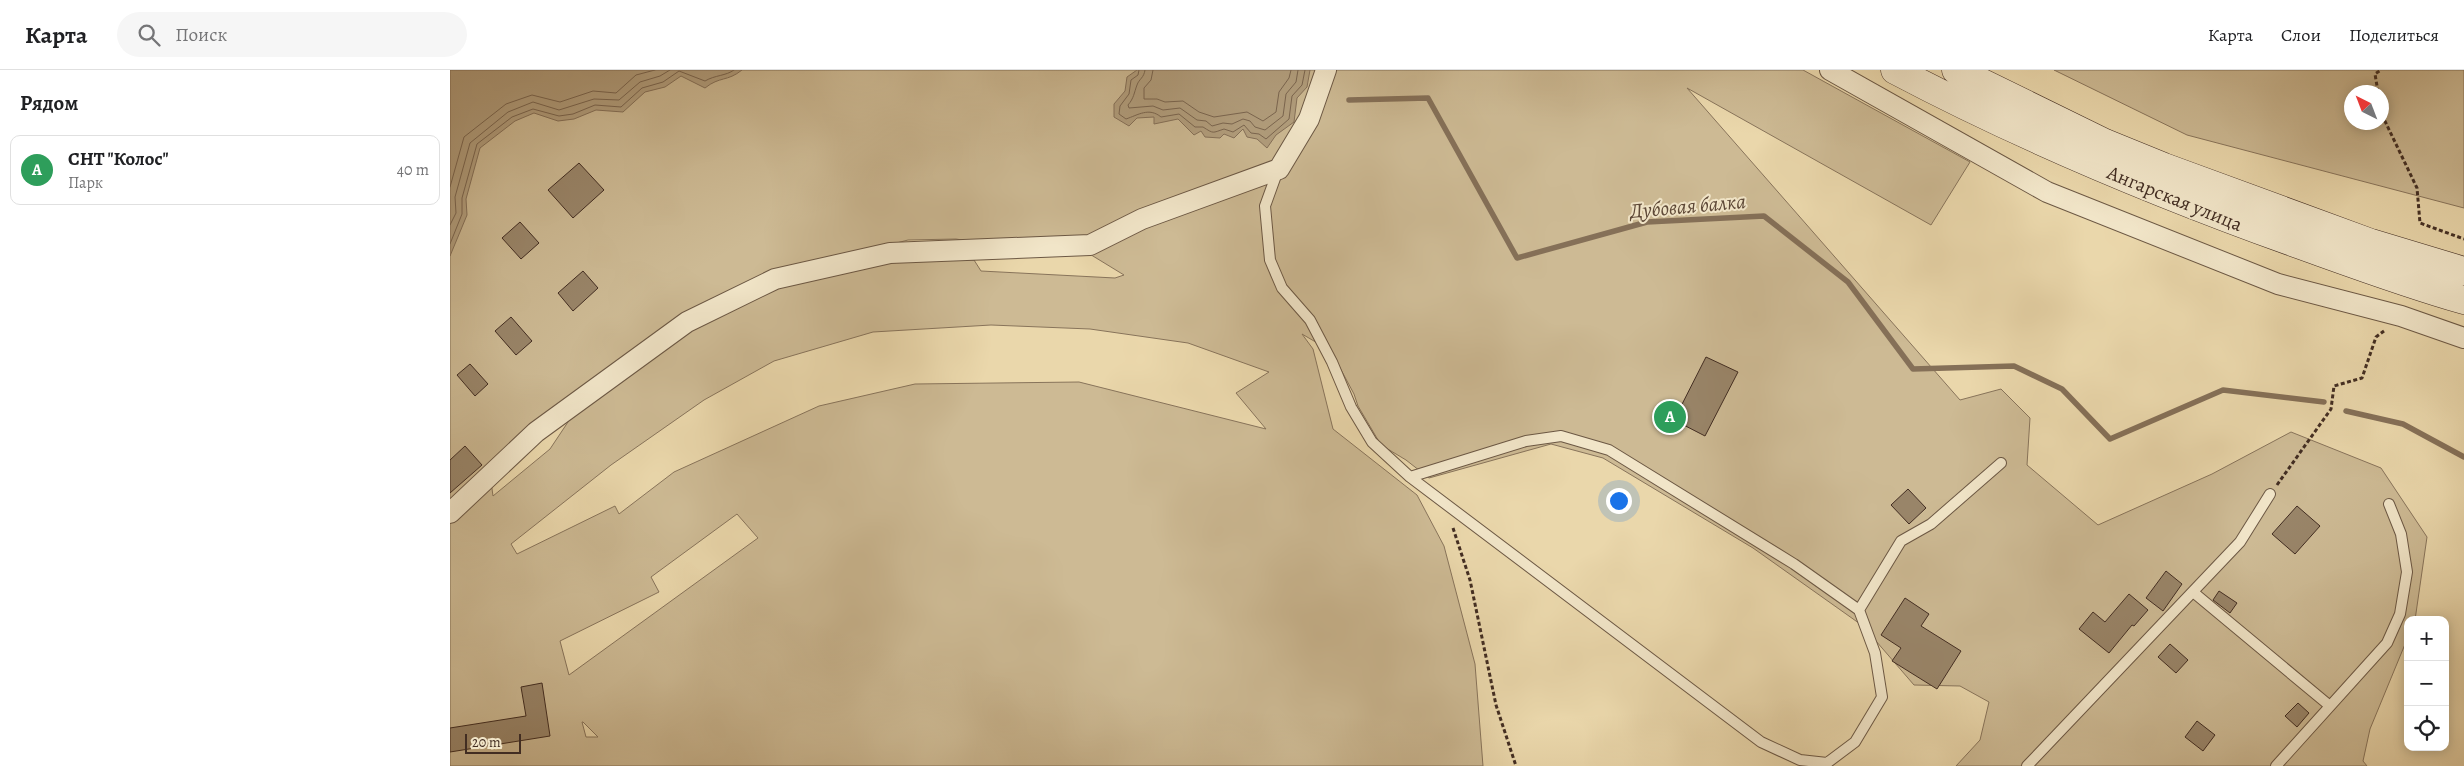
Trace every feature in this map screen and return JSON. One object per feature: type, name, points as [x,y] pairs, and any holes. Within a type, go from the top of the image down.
[{"type":"main road","name":"Ангарская улица","points":[[1895,70],[1949,98],[2110,173],[2239,223],[2411,285],[2464,300]]},
{"type":"main road","name":"Ангарская улица","points":[[1956,70],[2105,142],[2164,167],[2371,243],[2464,272]]},
{"type":"street","points":[[450,514],[536,432],[679,327],[775,280],[890,253],[1090,245],[1142,219],[1279,169],[1309,119],[1326,70]]},
{"type":"street","points":[[1830,70],[2047,192],[2278,284],[2401,316],[2464,338]]},
{"type":"lane","points":[[1279,169],[1265,206],[1270,260],[1282,288],[1310,320],[1332,362],[1351,407],[1372,442],[1410,477],[1761,742],[1800,760],[1827,763],[1855,742],[1882,697],[1876,653],[1859,610],[1794,564],[1609,450],[1561,436],[1526,441],[1410,477]]},
{"type":"lane","points":[[1859,610],[1901,541],[1931,524],[2001,463]]},
{"type":"lane","points":[[2027,766],[2240,542],[2270,494]]},
{"type":"lane","points":[[2276,766],[2387,643],[2400,614],[2407,572],[2401,534],[2389,504]]},
{"type":"lane","points":[[2193,592],[2330,706]]},
{"type":"path","points":[[2377,85],[2375,74],[2381,70]]},
{"type":"path","points":[[2389,130],[2417,188],[2420,223],[2464,239]]},
{"type":"path","points":[[2270,494],[2331,409],[2334,386],[2362,378],[2376,337],[2401,316]]},
{"type":"path","points":[[1444,503],[1470,580],[1496,705],[1516,766]]},
{"type":"shaded area","points":[[450,70],[1803,70],[1970,162],[1931,225],[1687,88],[1960,400],[2001,389],[2030,418],[2027,465],[2098,525],[2212,474],[2291,432],[2381,468],[2427,537],[2416,616],[2404,616],[2404,647],[2370,729],[2363,761],[2367,766],[1956,766],[1980,740],[1989,702],[1960,686],[1914,685],[1863,626],[1753,548],[1603,458],[1551,444],[1429,478],[1406,460],[1381,445],[1358,406],[1354,394],[1331,351],[1302,334],[1313,349],[1333,429],[1417,495],[1444,546],[1475,664],[1483,766],[450,766]],"holes":[[[956,239],[1006,247],[1070,242],[1124,275],[1115,278],[981,271],[974,260],[895,258],[778,286],[675,323],[711,299],[827,261],[908,240]],[[991,325],[1090,329],[1188,343],[1269,372],[1236,393],[1266,429],[1079,382],[915,384],[819,406],[674,472],[619,514],[615,506],[517,554],[511,544],[611,465],[704,400],[774,361],[873,332]],[[578,407],[550,449],[493,496],[489,467]],[[737,514],[758,538],[569,675],[560,641],[659,592],[651,577]],[[582,722],[598,737],[586,737]]]},
{"type":"shaded area","points":[[2054,70],[2464,70],[2464,208],[2187,135]]},
{"type":"water","points":[[450,70],[742,70],[705,88],[681,76],[665,87],[645,92],[623,112],[596,110],[574,119],[558,121],[534,113],[515,121],[480,148],[466,199],[467,215],[450,256]]},
{"type":"water","points":[[1137,70],[1310,70],[1307,87],[1297,98],[1294,122],[1276,135],[1267,148],[1257,139],[1247,137],[1243,129],[1234,138],[1224,134],[1220,138],[1205,137],[1201,131],[1194,135],[1178,119],[1154,124],[1154,117],[1137,118],[1129,126],[1114,117],[1114,104],[1125,91],[1127,77]]},
{"type":"building","points":[[579,163],[604,190],[573,218],[548,190]]},
{"type":"building","points":[[520,222],[539,243],[521,259],[502,238]]},
{"type":"building","points":[[583,271],[598,288],[573,311],[558,293]]},
{"type":"building","points":[[511,317],[532,341],[516,355],[495,331]]},
{"type":"building","points":[[1706,357],[1738,372],[1705,436],[1674,420]]},
{"type":"building","points":[[470,364],[488,384],[475,396],[457,375]]},
{"type":"building","points":[[465,446],[482,465],[450,493],[450,460]]},
{"type":"building","points":[[1908,489],[1926,508],[1909,524],[1891,505]]},
{"type":"building","points":[[2297,506],[2320,526],[2295,554],[2272,534]]},
{"type":"building","points":[[2166,571],[2182,584],[2163,611],[2146,598]]},
{"type":"building","points":[[2219,591],[2237,603],[2230,613],[2213,600]]},
{"type":"building","points":[[2129,594],[2148,610],[2134,626],[2132,625],[2109,653],[2079,629],[2093,612],[2105,622]]},
{"type":"building","points":[[1905,598],[1929,614],[1921,626],[1961,651],[1937,689],[1892,661],[1901,648],[1881,635]]},
{"type":"building","points":[[2170,644],[2188,660],[2176,673],[2158,657]]},
{"type":"building","points":[[542,683],[550,736],[450,752],[450,728],[526,716],[521,687]]},
{"type":"building","points":[[2298,703],[2309,713],[2297,727],[2285,716]]},
{"type":"building","points":[[2197,721],[2215,735],[2203,751],[2185,737]]},
{"type":"waterway","name":"Дубовая балка","points":[[1349,100],[1428,98],[1517,258],[1647,222],[1764,216],[1848,282],[1913,369],[2014,366],[2062,389],[2110,439],[2223,390],[2324,402]]},
{"type":"waterway","name":"Дубовая балка","points":[[2346,411],[2403,424],[2464,457]]},
{"type":"place","name":"СНТ \"Колос\"","points":[[1670,417]]}]
